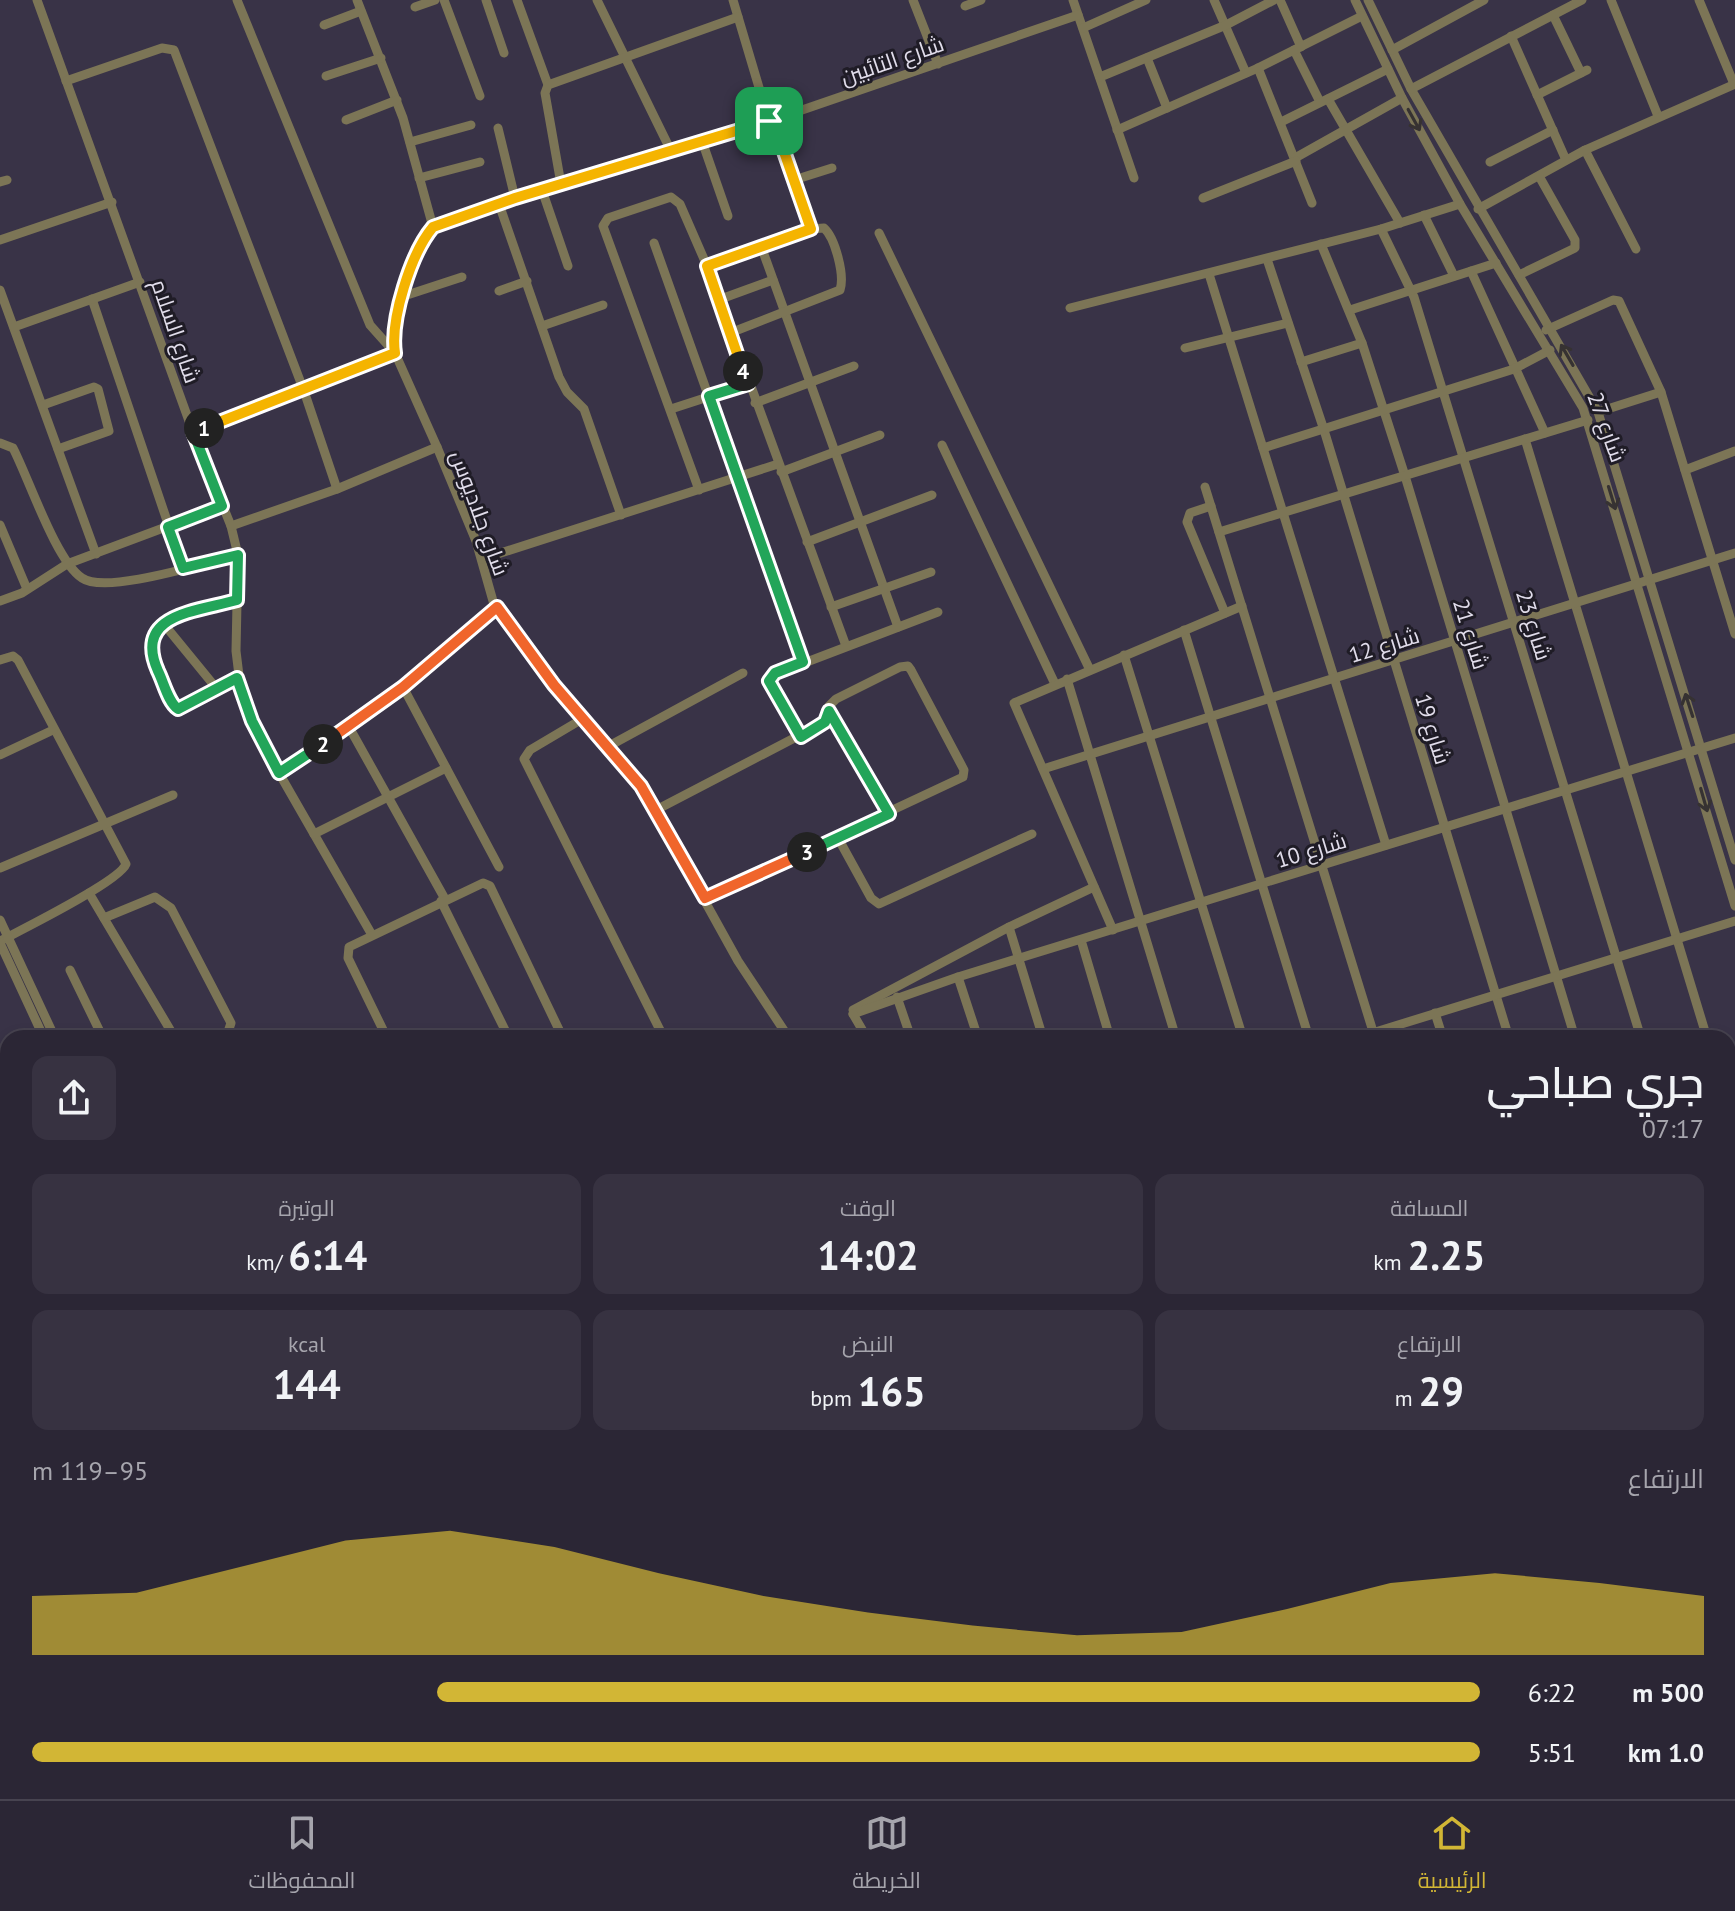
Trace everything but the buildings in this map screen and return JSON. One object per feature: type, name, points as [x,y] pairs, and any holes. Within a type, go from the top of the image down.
[{"type":"street","name":"شارع السلام","points":[[37,0],[193,432],[231,526],[238,555],[237,678],[247,710],[279,773],[372,935]]},
{"type":"street","name":"شارع جلاديوس","points":[[237,0],[370,325],[395,353],[437,447],[482,559],[488,589],[497,607],[609,746],[656,810],[738,961],[784,1030]]},
{"type":"street","points":[[193,432],[395,353],[394,332],[401,297],[433,227],[397,100],[357,0]]},
{"type":"street","points":[[415,7],[435,0]]},
{"type":"street","points":[[444,0],[480,96]]},
{"type":"street","points":[[486,0],[504,53]]},
{"type":"street","points":[[517,0],[548,85],[545,93],[561,184]]},
{"type":"street","points":[[597,0],[671,151]]},
{"type":"street","points":[[733,0],[771,120],[811,229]]},
{"type":"street","points":[[913,0],[938,64]]},
{"type":"street","points":[[965,6],[981,0]]},
{"type":"street","points":[[1073,0],[1134,178]]},
{"type":"street","points":[[1083,28],[1146,0]]},
{"type":"street","points":[[1214,0],[1246,73]]},
{"type":"street","points":[[1100,77],[1226,25],[1277,0],[1297,49],[1324,101],[1346,130],[1400,223]]},
{"type":"street","name":"شارع 27","points":[[1355,0],[1402,98],[1460,204],[1550,350],[1588,420],[1735,906]]},
{"type":"street","name":"شارع 27","points":[[1368,0],[1411,89],[1598,412],[1735,860]]},
{"type":"street","points":[[1376,45],[1389,45],[1484,0]]},
{"type":"street","points":[[1411,89],[1582,0]]},
{"type":"street","points":[[1611,0],[1658,116]]},
{"type":"street","points":[[1478,209],[1585,150],[1735,84],[1699,0]]},
{"type":"street","points":[[324,25],[361,11]]},
{"type":"street","name":"شارع التائبين","points":[[433,227],[515,198],[771,120],[1078,15]]},
{"type":"street","points":[[1537,95],[1584,72],[1553,15]]},
{"type":"street","points":[[1117,130],[1258,68],[1362,16]]},
{"type":"street","points":[[548,85],[738,17]]},
{"type":"street","points":[[1511,36],[1566,160]]},
{"type":"street","points":[[66,81],[162,48],[174,50],[304,391],[337,489]]},
{"type":"street","points":[[326,76],[381,58]]},
{"type":"street","points":[[1147,58],[1167,108]]},
{"type":"street","points":[[1258,68],[1312,203]]},
{"type":"street","points":[[1281,122],[1388,69]]},
{"type":"street","points":[[1203,198],[1296,159],[1402,98]]},
{"type":"street","points":[[346,120],[397,100]]},
{"type":"street","points":[[410,142],[471,125]]},
{"type":"street","points":[[498,128],[515,198]]},
{"type":"street","points":[[1490,162],[1553,130]]},
{"type":"street","points":[[702,141],[728,216]]},
{"type":"street","points":[[1585,150],[1636,249]]},
{"type":"street","points":[[419,178],[480,162]]},
{"type":"street","points":[[794,180],[832,168]]},
{"type":"street","points":[[1519,275],[1575,248],[1575,240],[1539,176]]},
{"type":"street","points":[[542,190],[568,266]]},
{"type":"street","points":[[699,490],[604,232],[604,222],[675,197],[707,266],[846,646]]},
{"type":"street","points":[[0,240],[112,202]]},
{"type":"street","points":[[499,204],[562,386],[584,409],[621,515]]},
{"type":"street","points":[[1070,308],[1381,229],[1460,204]]},
{"type":"street","points":[[1424,215],[1454,276]]},
{"type":"street","points":[[707,266],[811,229],[828,230],[842,287],[836,293],[730,333]]},
{"type":"street","name":"شارع 23","points":[[1381,229],[1410,290],[1445,392],[1639,1030]]},
{"type":"street","points":[[879,233],[1090,670]]},
{"type":"street","points":[[654,243],[803,662]]},
{"type":"street","name":"شارع 21","points":[[1321,244],[1362,343],[1405,476],[1573,1030]]},
{"type":"street","points":[[761,246],[898,627]]},
{"type":"street","name":"شارع 19","points":[[1267,259],[1324,430],[1506,1030]]},
{"type":"street","points":[[1350,310],[1496,263]]},
{"type":"street","points":[[1471,271],[1545,433]]},
{"type":"street","points":[[1209,274],[1386,845]]},
{"type":"street","points":[[401,297],[462,277]]},
{"type":"street","points":[[718,300],[773,280]]},
{"type":"street","points":[[499,291],[527,281]]},
{"type":"street","points":[[14,327],[140,282]]},
{"type":"street","points":[[0,290],[96,554]]},
{"type":"street","points":[[92,299],[183,568]]},
{"type":"street","points":[[1539,333],[1613,300],[1619,301],[1661,392],[1735,634]]},
{"type":"street","points":[[542,326],[603,305]]},
{"type":"street","points":[[1185,348],[1288,323]]},
{"type":"street","points":[[1301,362],[1362,343]]},
{"type":"street","points":[[1263,448],[1514,369],[1550,350]]},
{"type":"street","points":[[755,403],[809,380],[854,366]]},
{"type":"street","points":[[671,409],[748,384]]},
{"type":"street","points":[[43,405],[94,387],[98,389],[109,431],[58,449]]},
{"type":"street","points":[[1598,412],[1661,392]]},
{"type":"street","points":[[1219,532],[1588,420]]},
{"type":"street","points":[[482,559],[880,435]]},
{"type":"street","points":[[1525,439],[1705,1030]]},
{"type":"street","points":[[0,443],[13,448],[67,564],[80,578],[102,585],[238,555]]},
{"type":"street","points":[[942,445],[1055,684]]},
{"type":"street","points":[[231,526],[337,489],[437,447]]},
{"type":"street","points":[[1685,470],[1735,451]]},
{"type":"street","points":[[1205,487],[1372,1030]]},
{"type":"street","points":[[807,542],[932,495]]},
{"type":"street","points":[[0,601],[27,589],[67,564],[222,506]]},
{"type":"street","points":[[1211,506],[1190,513],[1187,522],[1225,613]]},
{"type":"street","points":[[0,525],[27,589]]},
{"type":"street","name":"شارع 12","points":[[1043,769],[1735,553]]},
{"type":"street","points":[[831,607],[931,572]]},
{"type":"street","points":[[237,600],[163,623],[153,635],[150,652],[175,708],[182,709],[237,678]]},
{"type":"street","points":[[1113,930],[1014,703],[1242,606]]},
{"type":"street","points":[[279,773],[403,687],[497,607]]},
{"type":"street","points":[[801,737],[769,681],[775,673],[938,612]]},
{"type":"street","points":[[163,623],[217,689]]},
{"type":"street","points":[[1184,630],[1307,1030]]},
{"type":"street","points":[[1124,655],[1241,1030]]},
{"type":"street","points":[[0,660],[13,656],[18,660],[126,866],[124,871],[89,893],[3,940]]},
{"type":"street","points":[[656,810],[801,737],[825,722],[831,702],[887,673],[905,666],[911,670],[965,774],[889,814],[705,898]]},
{"type":"street","points":[[609,746],[743,673]]},
{"type":"street","points":[[1067,679],[1174,1030]]},
{"type":"street","points":[[403,687],[499,867]]},
{"type":"street","points":[[829,711],[889,814]]},
{"type":"street","points":[[584,718],[530,750],[524,759],[660,1030]]},
{"type":"street","points":[[349,727],[443,900],[505,1030]]},
{"type":"street","points":[[0,755],[53,730]]},
{"type":"street","name":"شارع 10","points":[[853,1014],[958,977],[1735,738]]},
{"type":"street","points":[[314,834],[446,768]]},
{"type":"street","points":[[0,868],[173,795]]},
{"type":"street","points":[[838,838],[871,898],[879,904],[1032,834]]},
{"type":"street","points":[[383,1030],[347,955],[351,945],[480,883],[490,886],[559,1030]]},
{"type":"street","points":[[862,1030],[853,1014],[856,1007],[1009,927],[1094,887]]},
{"type":"street","points":[[89,893],[170,1030]]},
{"type":"street","points":[[104,918],[155,897],[171,908],[231,1023],[229,1030]]},
{"type":"street","points":[[0,920],[3,940],[41,1030]]},
{"type":"street","points":[[1388,1030],[1735,921]]},
{"type":"street","points":[[1009,927],[1041,1030]]},
{"type":"street","points":[[3,940],[51,1030]]},
{"type":"street","points":[[1081,940],[1108,1030]]},
{"type":"street","points":[[70,970],[99,1030]]},
{"type":"street","points":[[958,977],[975,1030]]},
{"type":"street","points":[[897,997],[908,1030]]},
{"type":"street","points":[[1435,1013],[1440,1030]]},
{"type":"route","points":[[773,120],[811,229],[707,266],[748,384],[709,396],[803,662],[775,673],[769,681],[801,737],[825,722],[829,711],[889,814],[705,898],[641,786],[554,685],[497,607],[403,687],[279,773],[242,700],[237,678],[187,706],[175,708],[150,652],[156,628],[163,623],[237,600],[238,555],[183,568],[168,527],[222,506],[193,432],[395,353],[394,332],[401,297],[420,248],[433,227],[515,198],[769,121],[773,120]]}]
